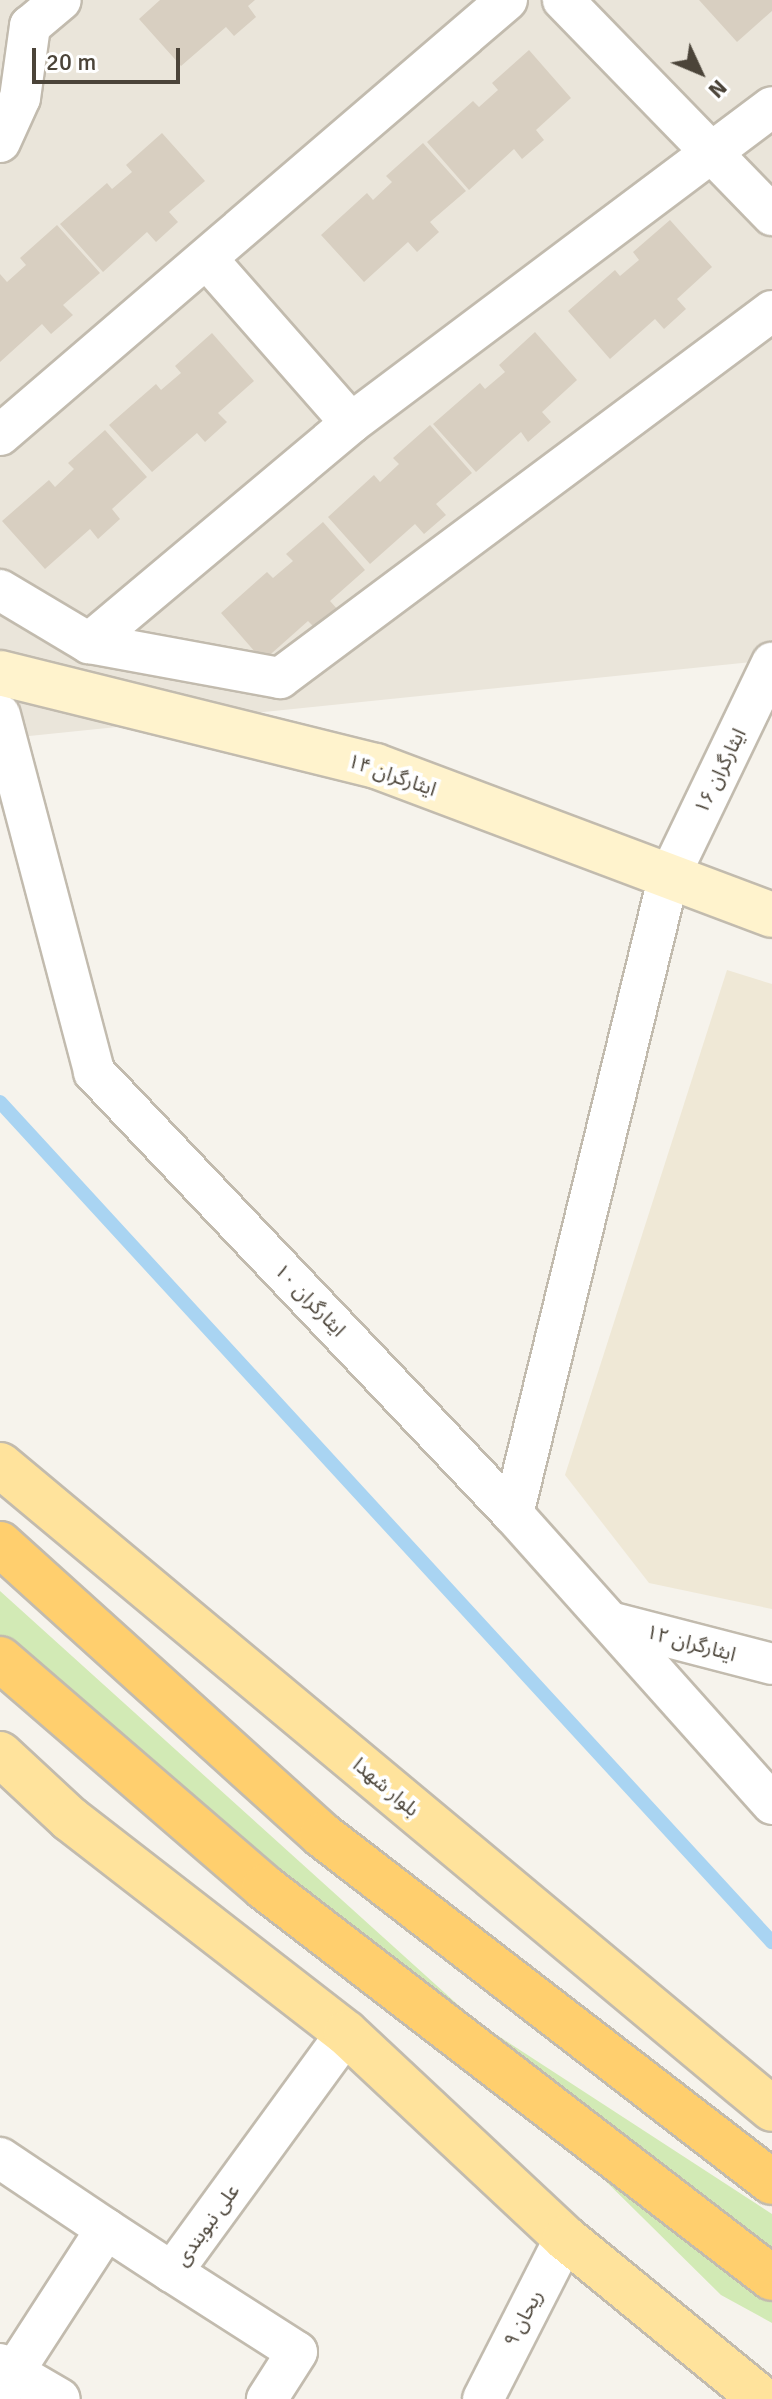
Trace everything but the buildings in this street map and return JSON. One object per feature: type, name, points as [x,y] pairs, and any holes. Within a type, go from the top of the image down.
[{"type":"highway","points":[[0,1544],[322,1835],[772,2182]]},
{"type":"highway","points":[[0,1659],[264,1887],[772,2278]]},
{"type":"main road","name":"بلوار شهدا","points":[[0,1465],[772,2109]]},
{"type":"main road","points":[[0,1754],[70,1819],[346,2033],[565,2238],[767,2398]]},
{"type":"street","points":[[0,142],[20,98],[30,26],[61,0]]},
{"type":"street","points":[[0,435],[507,0]]},
{"type":"street","points":[[563,0],[772,215]]},
{"type":"street","points":[[89,643],[351,423],[713,155],[772,107]]},
{"type":"street","points":[[207,259],[351,423]]},
{"type":"street","points":[[0,590],[89,643],[280,678],[772,311]]},
{"type":"street","name":"ایثارگران ۱۶","points":[[513,1514],[668,879],[772,663]]},
{"type":"street","name":"ایثارگران ۱۴","points":[[0,673],[376,766],[668,879],[772,915]]},
{"type":"street","name":"ایثارگران ۱۰","points":[[0,715],[94,1072],[513,1514],[772,1804]]},
{"type":"street","name":"ایثارگران ۱۲","points":[[610,1622],[772,1664]]},
{"type":"street","name":"علی نبوبندی","points":[[0,2158],[172,2272],[346,2033]]},
{"type":"street","points":[[60,2399],[5,2376],[106,2229]]},
{"type":"street","name":"ریحان ۹","points":[[483,2399],[565,2238]]},
{"type":"street","points":[[172,2272],[297,2352],[267,2399]]},
{"type":"shaded area","points":[[0,0],[772,0],[772,660],[0,739]]},
{"type":"shaded area","points":[[727,970],[772,984],[772,1609],[649,1583],[565,1475]]},
{"type":"green space","points":[[0,1591],[477,2022],[772,2214],[772,2323],[721,2295],[561,2137],[0,1642]]},
{"type":"waterway","points":[[0,1102],[772,1942]]}]
